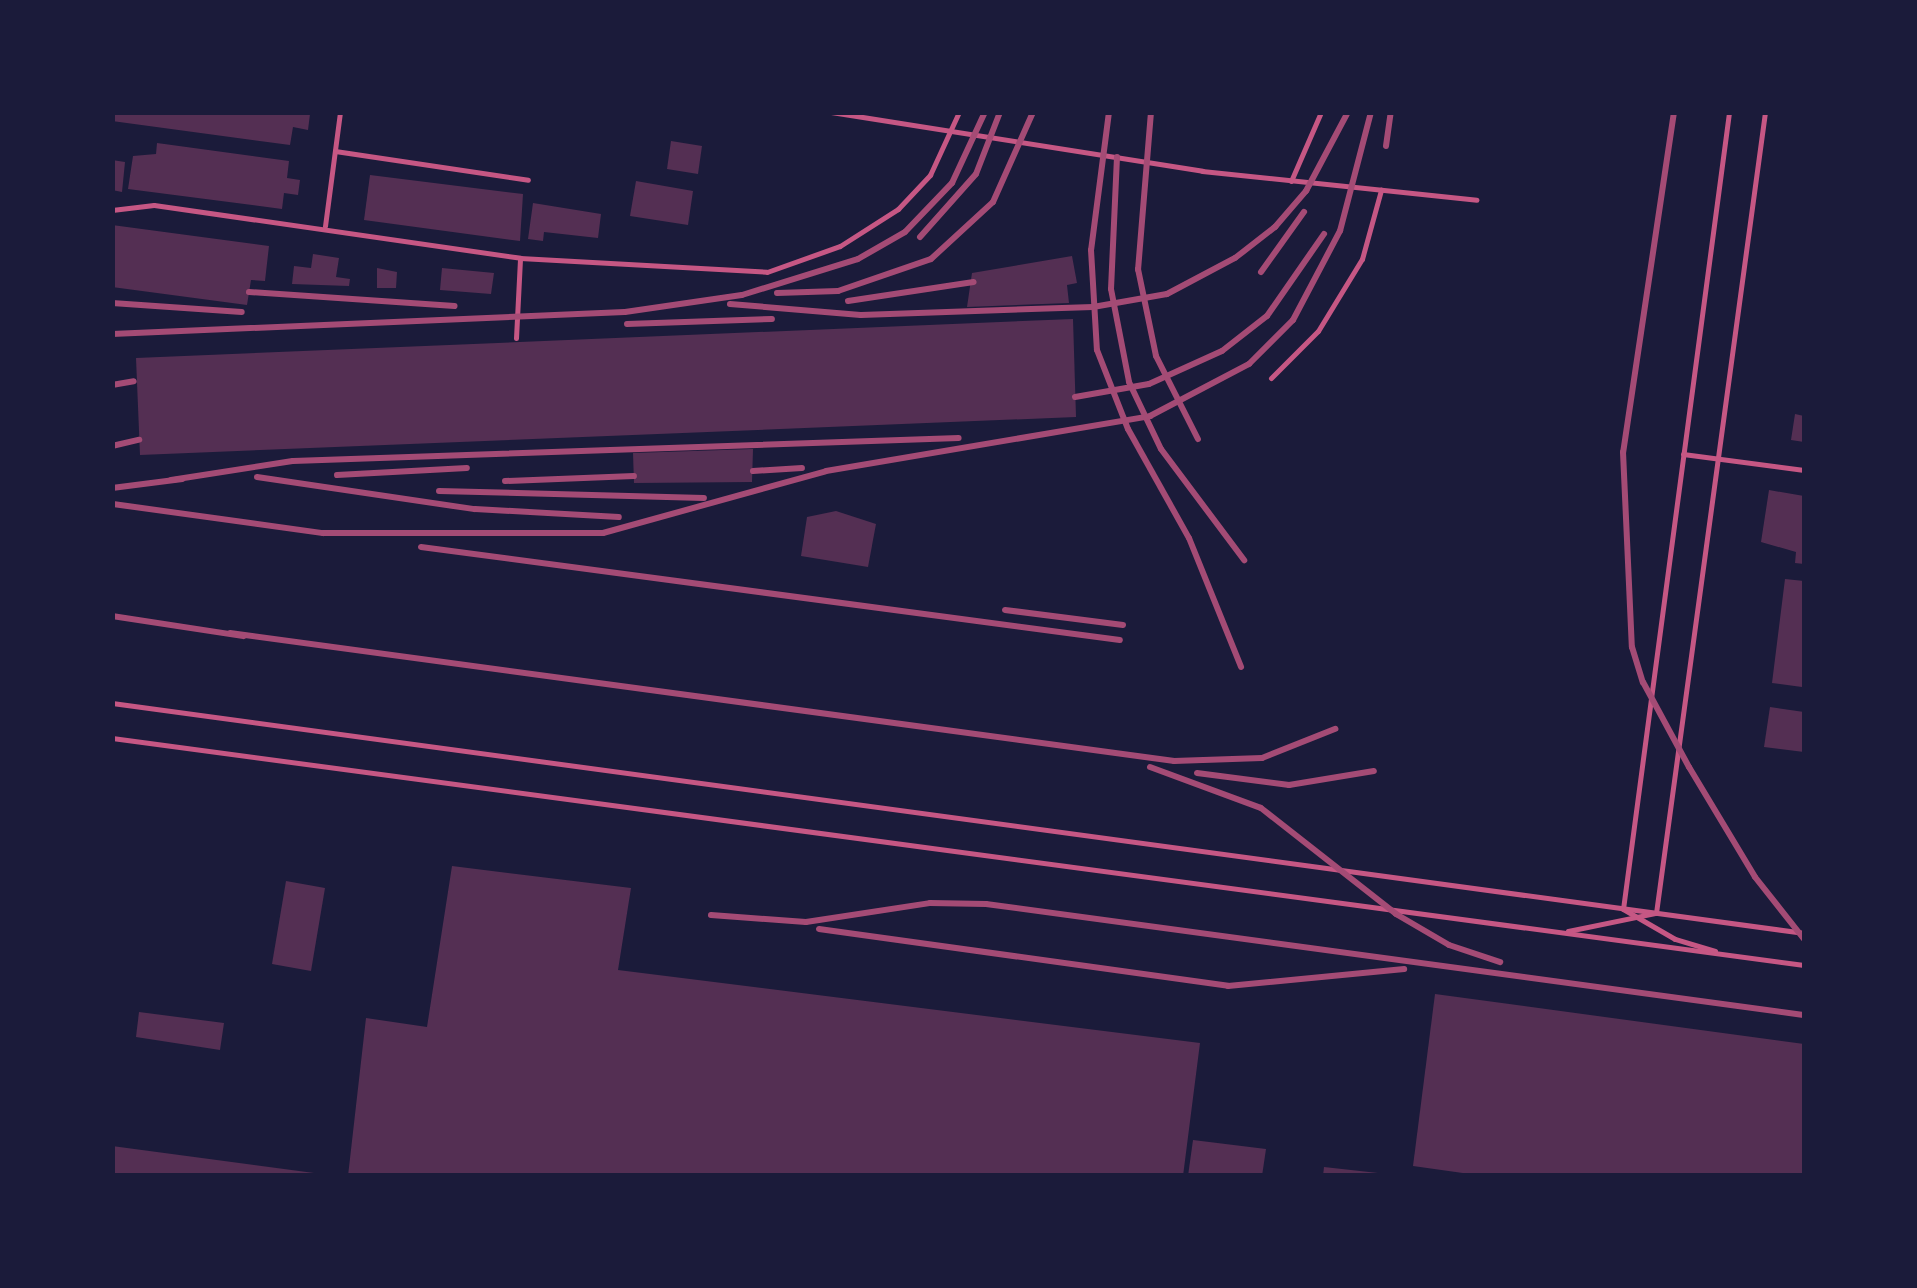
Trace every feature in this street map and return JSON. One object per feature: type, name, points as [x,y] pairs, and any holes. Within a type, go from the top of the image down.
[{"type":"lane","points":[[325,226],[340,112]]},
{"type":"lane","points":[[831,112],[1291,180],[1476,200]]},
{"type":"lane","points":[[112,210],[154,206],[325,226],[520,258],[767,272],[840,246],[880,223],[930,175],[954,132],[959,112]]},
{"type":"lane","points":[[1291,180],[1320,112]]},
{"type":"lane","points":[[1623,909],[1729,112]]},
{"type":"lane","points":[[1656,913],[1765,112]]},
{"type":"lane","points":[[334,150],[528,180]]},
{"type":"lane","points":[[1271,378],[1318,331],[1362,258],[1381,190]]},
{"type":"lane","points":[[516,338],[520,258]]},
{"type":"lane","points":[[1684,454],[1804,470]]},
{"type":"lane","points":[[112,704],[1804,933]]},
{"type":"lane","points":[[112,738],[1804,965]]},
{"type":"lane","points":[[1623,909],[1675,939],[1733,956]]},
{"type":"lane","points":[[1555,932],[1641,920],[1656,913]]},
{"type":"building","points":[[112,112],[310,114],[308,130],[293,127],[290,145],[112,121]]},
{"type":"building","points":[[671,141],[702,146],[698,174],[667,169]]},
{"type":"building","points":[[157,143],[289,161],[287,178],[300,180],[298,195],[284,193],[282,209],[128,189],[133,156],[156,154]]},
{"type":"building","points":[[112,160],[125,162],[122,192],[112,190]]},
{"type":"building","points":[[370,175],[523,194],[520,241],[364,220]]},
{"type":"building","points":[[636,181],[693,191],[688,225],[630,216]]},
{"type":"building","points":[[533,203],[601,214],[598,238],[544,232],[543,241],[528,239]]},
{"type":"building","points":[[112,225],[269,246],[265,281],[251,280],[247,305],[112,287]]},
{"type":"building","points":[[313,254],[339,258],[336,277],[350,279],[349,286],[292,284],[294,266],[311,268]]},
{"type":"building","points":[[1072,256],[1077,283],[1067,285],[1069,303],[967,307],[972,273]]},
{"type":"building","points":[[377,268],[397,272],[396,288],[377,288]]},
{"type":"building","points":[[442,268],[494,273],[491,294],[440,290]]},
{"type":"building","points":[[1073,319],[1076,417],[140,455],[136,358]]},
{"type":"building","points":[[1795,414],[1804,416],[1804,442],[1791,440]]},
{"type":"building","points":[[753,449],[752,482],[634,483],[633,453]]},
{"type":"building","points":[[1769,490],[1804,496],[1804,564],[1795,563],[1796,552],[1761,542]]},
{"type":"building","points":[[836,511],[876,524],[868,567],[801,556],[807,517]]},
{"type":"building","points":[[1785,579],[1804,581],[1802,687],[1772,683]]},
{"type":"building","points":[[1770,707],[1804,712],[1804,752],[1764,747]]},
{"type":"building","points":[[452,866],[631,888],[618,970],[1200,1043],[1183,1176],[348,1176],[366,1018],[427,1027]]},
{"type":"building","points":[[286,881],[325,888],[311,971],[272,964]]},
{"type":"building","points":[[1435,994],[1804,1044],[1804,1176],[1484,1176],[1413,1166]]},
{"type":"building","points":[[139,1012],[224,1023],[220,1050],[136,1037]]},
{"type":"building","points":[[1193,1140],[1266,1149],[1262,1176],[1188,1176]]},
{"type":"building","points":[[112,1146],[314,1173],[314,1176],[112,1176]]},
{"type":"building","points":[[1324,1167],[1378,1173],[1378,1176],[1323,1176]]},
{"type":"railway","points":[[112,334],[625,312],[742,295],[858,259],[905,232],[952,183],[985,112]]},
{"type":"railway","points":[[920,237],[976,174],[1000,112]]},
{"type":"railway","points":[[777,293],[838,291],[931,259],[993,202],[1033,112]]},
{"type":"railway","points":[[1109,112],[1091,250],[1097,350],[1128,429],[1189,538],[1241,667]]},
{"type":"railway","points":[[1151,112],[1138,269],[1156,356],[1198,439]]},
{"type":"railway","points":[[730,304],[861,315],[1093,307],[1167,294],[1235,258],[1275,227],[1306,191],[1348,112]]},
{"type":"railway","points":[[113,504],[323,533],[603,533],[826,471],[1150,416],[1249,364],[1293,320],[1340,231],[1371,112]]},
{"type":"railway","points":[[1386,146],[1391,112]]},
{"type":"railway","points":[[1674,112],[1623,452],[1632,647],[1643,682],[1689,767],[1755,877],[1804,939]]},
{"type":"railway","points":[[1117,157],[1111,289],[1129,382],[1161,449],[1244,560]]},
{"type":"railway","points":[[1261,272],[1304,212]]},
{"type":"railway","points":[[1075,397],[1149,384],[1222,351],[1267,316],[1324,234]]},
{"type":"railway","points":[[848,301],[974,282]]},
{"type":"railway","points":[[249,292],[455,306]]},
{"type":"railway","points":[[112,303],[242,312]]},
{"type":"railway","points":[[627,324],[772,319]]},
{"type":"railway","points":[[112,385],[134,381]]},
{"type":"railway","points":[[171,480],[293,461],[959,438]]},
{"type":"railway","points":[[112,446],[139,440]]},
{"type":"railway","points":[[337,475],[467,468]]},
{"type":"railway","points":[[753,471],[802,468]]},
{"type":"railway","points":[[505,481],[634,476]]},
{"type":"railway","points":[[257,477],[475,509],[619,517]]},
{"type":"railway","points":[[112,488],[182,479]]},
{"type":"railway","points":[[439,491],[704,498]]},
{"type":"railway","points":[[421,547],[1120,640]]},
{"type":"railway","points":[[1005,610],[1123,625]]},
{"type":"railway","points":[[112,616],[243,636]]},
{"type":"railway","points":[[230,633],[1174,761],[1262,758],[1335,729]]},
{"type":"railway","points":[[1150,767],[1261,808],[1396,914],[1449,945],[1500,962]]},
{"type":"railway","points":[[1197,773],[1289,785],[1374,771]]},
{"type":"railway","points":[[711,915],[806,922],[930,903],[986,904],[1804,1015]]},
{"type":"railway","points":[[819,929],[1228,986],[1404,969]]}]
